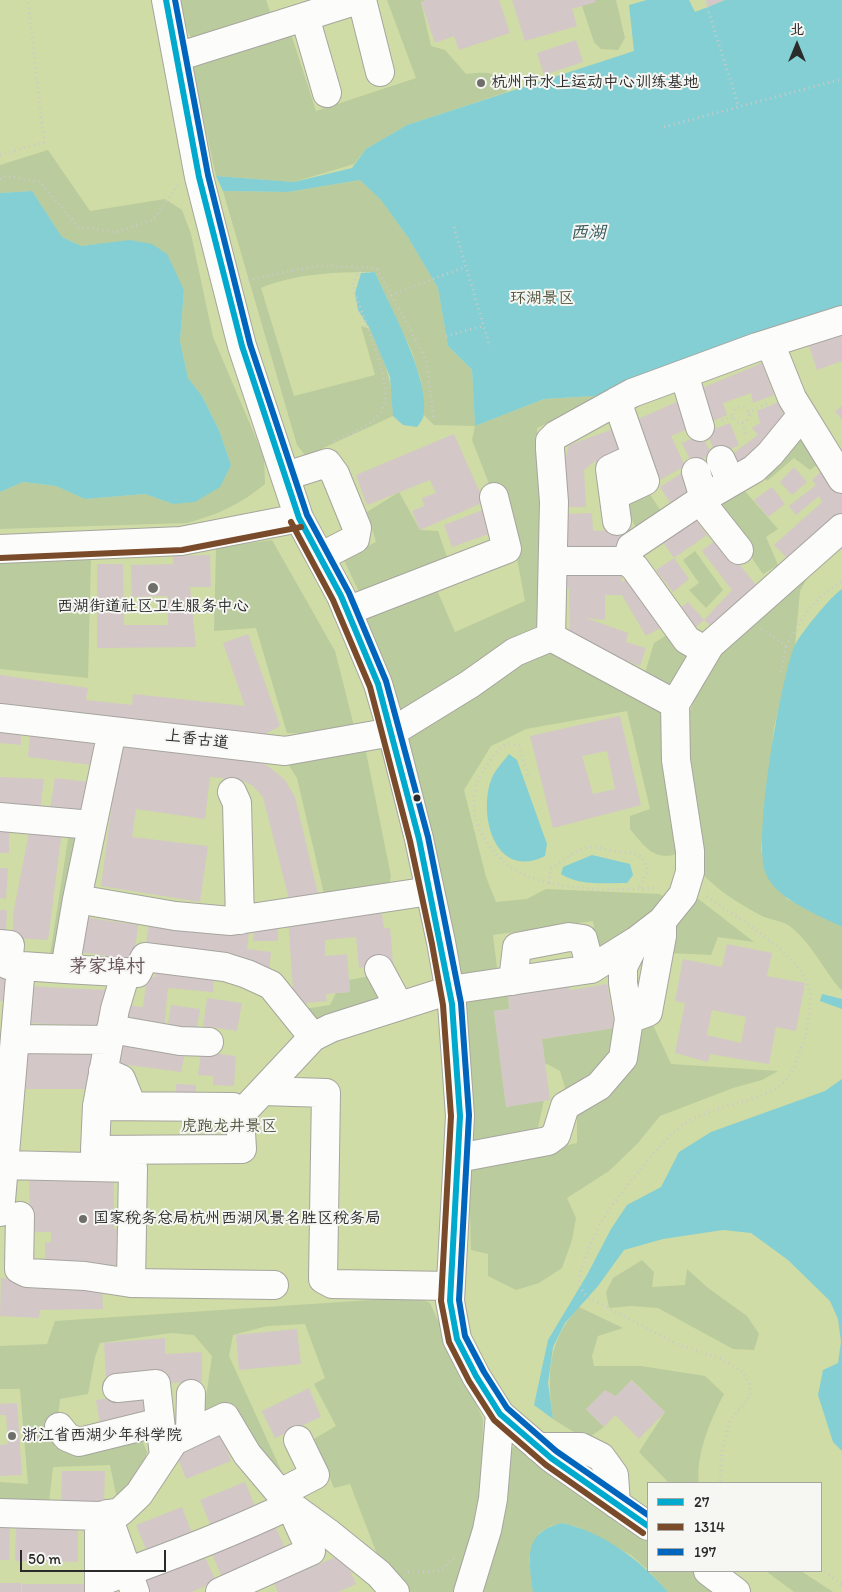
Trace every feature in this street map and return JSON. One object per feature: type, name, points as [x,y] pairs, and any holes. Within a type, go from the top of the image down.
[{"type":"street","points":[[166,0],[199,177],[242,346],[300,518],[347,611],[378,684],[392,732],[430,891],[450,990],[460,1116],[450,1286],[450,1301],[457,1339],[476,1376],[500,1414],[538,1447],[647,1525]]},
{"type":"street","points":[[177,57],[360,0],[380,72]]},
{"type":"street","points":[[305,17],[327,93]]},
{"type":"street","points":[[551,638],[554,502],[550,441],[556,435],[632,393],[770,343],[842,320]]},
{"type":"street","points":[[770,343],[785,382],[802,415],[838,463]]},
{"type":"street","points":[[684,374],[700,427]]},
{"type":"street","points":[[616,508],[645,481],[617,401]]},
{"type":"street","points":[[627,561],[631,547],[704,498],[726,471],[754,469],[765,459],[802,415]]},
{"type":"street","points":[[286,476],[327,463],[335,474],[357,528],[355,539],[320,557]]},
{"type":"street","points":[[696,472],[706,507],[739,550]]},
{"type":"street","points":[[347,611],[507,549],[494,497]]},
{"type":"street","points":[[0,549],[181,541],[300,518]]},
{"type":"street","points":[[240,1115],[313,1037],[331,1028],[450,990],[591,969],[636,941],[662,921],[685,887],[690,851],[676,760],[675,704],[710,645],[842,528]]},
{"type":"street","points":[[553,561],[627,561],[635,568],[687,640],[706,651]]},
{"type":"street","points":[[392,732],[470,684],[515,652],[551,638],[675,704]]},
{"type":"street","name":"上香古道","points":[[0,718],[285,751],[392,732]]},
{"type":"street","points":[[65,968],[77,899],[112,730]]},
{"type":"street","points":[[232,792],[237,804],[240,920]]},
{"type":"street","points":[[0,817],[46,819],[92,825]]},
{"type":"street","points":[[77,899],[175,916],[231,921],[430,891]]},
{"type":"street","points":[[629,1019],[648,1012],[662,936],[662,921]]},
{"type":"street","points":[[458,1158],[548,1141],[556,1135],[558,1122],[565,1106],[599,1086],[623,1058],[629,1019],[623,983],[623,967],[636,941]]},
{"type":"street","points":[[0,944],[10,945],[8,965],[137,973],[145,957],[226,967],[270,985],[313,1037]]},
{"type":"street","points":[[20,966],[4,1165],[19,1269],[27,1273],[85,1276],[131,1283],[274,1285]]},
{"type":"street","points":[[380,969],[399,1006]]},
{"type":"street","points":[[97,1106],[233,1107],[240,1115],[242,1149],[95,1150],[97,1106],[103,1071],[110,1034],[126,972]]},
{"type":"street","points":[[15,1039],[110,1034],[180,1042],[209,1042]]},
{"type":"street","points":[[103,1071],[121,1079],[132,1106]]},
{"type":"street","points":[[263,1091],[326,1093],[323,1279],[332,1284],[450,1286]]},
{"type":"street","points":[[4,1165],[133,1168],[131,1283]]},
{"type":"street","points":[[117,1388],[156,1384],[164,1456]]},
{"type":"street","points":[[190,1434],[191,1394]]},
{"type":"street","points":[[468,1592],[487,1530],[493,1499],[500,1414]]},
{"type":"street","points":[[0,1513],[103,1515],[120,1512],[139,1494],[174,1441],[225,1417],[247,1454],[285,1499],[387,1583]]},
{"type":"street","points":[[59,1427],[67,1437],[79,1442],[160,1422]]},
{"type":"street","points":[[103,1515],[99,1587],[131,1582],[187,1551],[254,1523],[315,1475],[298,1440]]},
{"type":"street","points":[[220,1592],[311,1551],[285,1499]]},
{"type":"street","points":[[103,1515],[131,1582]]},
{"type":"street","points":[[709,1572],[736,1592]]},
{"type":"path","points":[[0,155],[44,142],[28,0]]},
{"type":"path","points":[[707,7],[739,107]]},
{"type":"path","points":[[664,128],[842,79]]},
{"type":"path","points":[[0,179],[4,176],[40,182],[78,227],[116,232],[153,220],[183,178],[199,177]]},
{"type":"path","points":[[454,227],[490,347]]},
{"type":"path","points":[[245,281],[315,266],[377,269],[426,359],[434,420]]},
{"type":"path","points":[[391,295],[465,266]]},
{"type":"path","points":[[330,442],[372,421],[385,404],[385,381],[352,286],[361,267]]},
{"type":"path","points":[[446,336],[483,326]]},
{"type":"path","points":[[738,408],[745,409],[748,413],[748,418],[742,423],[737,422],[733,416],[738,408]]},
{"type":"path","points":[[742,423],[746,435]]},
{"type":"path","points":[[781,672],[786,646],[806,611],[828,590],[842,581]]},
{"type":"path","points":[[741,617],[786,646]]},
{"type":"path","points":[[528,775],[519,746],[509,744],[500,747],[478,781],[475,816],[495,852],[507,865],[550,883],[604,889],[666,887],[677,889],[685,887],[784,953],[807,983],[811,1004],[806,1036],[793,1068],[784,1082],[764,1093],[703,1114],[684,1124],[659,1146],[603,1216],[590,1246],[578,1285],[581,1292],[589,1298],[679,1345],[722,1359],[743,1372],[750,1386],[750,1396],[730,1420],[722,1449],[720,1482]]},
{"type":"path","points":[[550,883],[551,868],[572,854],[594,847],[616,852],[633,852],[645,860],[648,871],[638,889]]},
{"type":"path","points":[[387,1583],[440,1571],[460,1553]]},
{"type":"path","points":[[822,1569],[842,1585]]},
{"type":"green space","points":[[0,0],[842,0],[842,1592],[0,1592]]},
{"type":"green space","points":[[178,0],[266,0],[272,17],[192,40],[180,14]]},
{"type":"green space","points":[[387,0],[426,0],[421,2],[431,46],[445,50],[466,74],[486,73],[496,76],[500,79],[507,92],[407,125],[366,149],[354,164],[294,182],[216,176],[191,63],[290,31],[316,111],[416,78]]},
{"type":"green space","points":[[595,0],[616,0],[625,38],[618,50],[601,49],[594,42],[582,6]]},
{"type":"green space","points":[[48,150],[90,211],[165,199],[182,210],[191,234],[213,337],[264,457],[265,484],[228,508],[187,523],[0,529],[0,492],[23,482],[56,486],[85,499],[145,494],[173,504],[231,465],[219,430],[202,396],[188,378],[180,341],[184,290],[97,244],[81,246],[62,237],[32,191],[0,193],[0,165]]},
{"type":"green space","points":[[360,180],[381,200],[409,239],[438,288],[448,346],[472,370],[475,426],[434,425],[424,415],[421,381],[412,352],[375,272],[302,276],[261,288],[294,396],[375,375],[361,326],[370,329],[389,380],[393,403],[393,416],[306,456],[297,445],[223,191],[288,192]]},
{"type":"green space","points":[[610,395],[537,428],[541,503],[540,625],[519,634],[401,715],[365,615],[436,588],[455,632],[525,601],[516,553],[472,440],[475,426],[544,399]]},
{"type":"green space","points":[[800,431],[818,464],[810,470],[794,458],[767,481],[761,471]]},
{"type":"green space","points":[[743,489],[778,529],[766,537],[778,565],[763,574],[714,503]]},
{"type":"green space","points":[[647,490],[663,514],[637,530],[623,502]]},
{"type":"green space","points":[[399,492],[420,530],[438,531],[448,560],[359,592],[343,558],[376,542],[367,512]]},
{"type":"green space","points":[[272,540],[335,651],[354,726],[340,734],[287,733],[256,628],[214,631],[216,548]]},
{"type":"green space","points":[[695,551],[723,590],[706,608],[689,590],[699,583],[683,560]]},
{"type":"green space","points":[[91,557],[88,678],[0,669],[0,562]]},
{"type":"green space","points":[[808,577],[800,591],[795,645],[774,727],[761,850],[787,899],[842,927],[842,991],[806,942],[791,927],[785,923],[762,916],[737,902],[713,884],[700,871],[684,728],[697,692],[710,665],[747,626],[798,579]]},
{"type":"green space","points":[[670,633],[695,659],[672,690],[645,673],[654,643]]},
{"type":"green space","points":[[549,646],[666,708],[681,853],[664,856],[657,854],[646,847],[630,829],[630,816],[650,809],[627,711],[526,729],[491,746],[464,790],[486,877],[496,902],[527,899],[546,889],[659,894],[665,897],[662,911],[599,956],[593,921],[493,935],[498,976],[457,982],[407,738]]},
{"type":"green space","points":[[359,746],[366,752],[391,876],[389,885],[325,898],[297,778],[286,761]]},
{"type":"green space","points":[[69,833],[81,833],[60,958],[50,955]]},
{"type":"green space","points":[[692,894],[754,942],[718,937],[711,955],[669,953],[679,911]]},
{"type":"green space","points":[[370,976],[384,995],[313,1024],[304,1009],[330,1005],[336,993],[350,992],[349,980]]},
{"type":"green space","points":[[508,993],[509,1009],[494,1011],[506,1107],[544,1100],[537,1132],[469,1142],[466,1001]]},
{"type":"green space","points":[[653,1025],[671,1064],[778,1071],[762,1080],[733,1088],[660,1116],[638,1143],[609,1171],[567,1198],[576,1218],[572,1240],[562,1268],[539,1283],[516,1290],[488,1276],[488,1254],[471,1250],[469,1168],[577,1143],[577,1112],[624,1078],[635,1054],[639,1027]]},
{"type":"green space","points":[[615,1028],[611,1059],[567,1094],[560,1071],[545,1063],[542,1039]]},
{"type":"green space","points":[[642,1260],[654,1272],[652,1287],[685,1285],[687,1269],[708,1288],[747,1316],[759,1334],[754,1350],[733,1349],[658,1308],[631,1306],[609,1308],[606,1292],[613,1278]]},
{"type":"green space","points":[[417,1297],[430,1303],[483,1419],[482,1481],[468,1560],[458,1592],[410,1592],[377,1554],[350,1484],[334,1488],[314,1439],[336,1426],[314,1384],[325,1378],[305,1324],[267,1326],[233,1335],[229,1356],[285,1479],[268,1468],[231,1406],[204,1411],[212,1356],[194,1335],[171,1333],[100,1343],[95,1357],[88,1394],[60,1399],[55,1447],[81,1451],[142,1440],[147,1452],[143,1465],[117,1499],[110,1465],[53,1467],[49,1502],[0,1504],[0,1482],[28,1484],[20,1389],[0,1389],[0,1346],[47,1344],[55,1321]]},
{"type":"green space","points":[[579,1307],[623,1328],[598,1336],[592,1356],[594,1366],[641,1366],[705,1376],[724,1394],[705,1438],[699,1462],[699,1482],[668,1482],[639,1452],[665,1412],[632,1380],[616,1396],[586,1409],[604,1427],[591,1436],[577,1434],[553,1419],[550,1387],[552,1359],[555,1346],[568,1320]]},
{"type":"green space","points":[[517,1444],[647,1537],[647,1569],[631,1555],[578,1527],[562,1523],[551,1526],[539,1533],[529,1558],[533,1592],[479,1592],[510,1450]]},
{"type":"green space","points":[[650,1572],[694,1572],[720,1592],[668,1592]]},
{"type":"green space","points":[[767,1572],[803,1572],[833,1592],[794,1592]]},
{"type":"water","name":"西湖","points":[[647,0],[689,0],[695,12],[725,0],[842,0],[842,306],[610,395],[544,399],[475,426],[472,370],[448,346],[438,288],[409,239],[381,200],[360,180],[288,192],[223,191],[216,176],[294,182],[352,168],[366,149],[407,125],[634,51],[629,5]]},
{"type":"water","points":[[32,191],[62,237],[81,246],[130,240],[152,244],[167,254],[184,290],[180,341],[188,378],[202,396],[219,430],[231,465],[220,487],[195,502],[173,504],[145,494],[85,499],[56,486],[23,482],[0,492],[0,193]]},
{"type":"water","points":[[375,272],[407,342],[420,380],[424,397],[424,413],[423,419],[417,427],[403,425],[393,416],[390,377],[370,329],[358,310],[355,293],[361,273]]},
{"type":"water","points":[[842,589],[842,927],[800,906],[779,892],[771,883],[766,874],[762,830],[775,726],[794,647],[816,616]]},
{"type":"water","points":[[509,754],[517,760],[547,844],[545,856],[528,861],[515,860],[504,853],[495,842],[487,813],[487,798],[491,779]]},
{"type":"water","points":[[592,855],[630,864],[633,875],[627,883],[602,883],[584,882],[561,874],[563,867]]},
{"type":"water","points":[[822,994],[842,999],[842,1009],[820,1001]]},
{"type":"water","points":[[842,1079],[842,1451],[833,1442],[818,1395],[823,1370],[838,1363],[841,1342],[838,1319],[830,1301],[788,1260],[751,1233],[723,1230],[663,1239],[624,1250],[598,1286],[565,1323],[553,1347],[548,1383],[553,1419],[534,1405],[548,1340],[587,1275],[611,1229],[627,1205],[661,1187],[679,1152],[711,1132],[825,1091]]},
{"type":"water","points":[[562,1523],[607,1541],[621,1549],[646,1569],[668,1592],[533,1592],[530,1569],[531,1549],[540,1533],[549,1527]]},
{"type":"building","points":[[426,0],[499,0],[510,33],[459,50],[454,36],[435,43],[421,2]]},
{"type":"building","points":[[512,0],[595,0],[596,2],[572,9],[577,26],[525,41]]},
{"type":"building","points":[[706,0],[724,0],[707,7]]},
{"type":"building","points":[[576,40],[583,62],[544,75],[537,53]]},
{"type":"building","points":[[842,329],[842,361],[817,370],[807,340]]},
{"type":"building","points":[[762,363],[774,395],[753,403],[751,393],[723,403],[727,415],[706,424],[693,392]]},
{"type":"building","points":[[681,400],[692,427],[671,436],[685,466],[658,481],[640,440],[636,420]]},
{"type":"building","points":[[781,401],[784,423],[738,470],[728,457],[758,435],[752,428],[760,423],[757,411]]},
{"type":"building","points":[[842,406],[842,420],[835,411]]},
{"type":"building","points":[[730,423],[739,445],[716,456],[707,432]]},
{"type":"building","points":[[613,429],[625,454],[596,466],[595,461],[584,470],[586,507],[562,507],[561,475],[569,445]]},
{"type":"building","points":[[454,434],[484,502],[420,530],[412,511],[424,506],[422,498],[436,493],[430,480],[367,505],[356,475]]},
{"type":"building","points":[[702,434],[711,454],[692,464],[682,443]]},
{"type":"building","points":[[794,467],[807,482],[792,495],[780,482]]},
{"type":"building","points":[[824,469],[842,488],[842,514],[789,560],[774,545],[822,502],[819,496],[796,515],[789,506],[816,485],[812,480]]},
{"type":"building","points":[[685,471],[700,494],[675,510],[660,487]]},
{"type":"building","points":[[772,487],[785,504],[768,517],[754,500]]},
{"type":"building","points":[[485,509],[492,533],[452,547],[444,525]]},
{"type":"building","points":[[592,513],[593,531],[624,530],[625,555],[566,557],[565,514]]},
{"type":"building","points":[[692,515],[707,535],[674,558],[661,539]]},
{"type":"building","points":[[718,538],[756,585],[714,629],[704,620],[732,590],[702,551]]},
{"type":"building","points":[[210,555],[211,587],[190,587],[196,647],[97,648],[97,564],[123,564],[124,625],[168,625],[168,596],[132,597],[131,565],[173,564],[173,556]]},
{"type":"building","points":[[674,558],[689,579],[673,592],[656,570]]},
{"type":"building","points":[[563,565],[586,565],[586,575],[622,574],[622,582],[636,575],[668,624],[646,636],[622,595],[605,595],[605,620],[586,618],[628,633],[626,642],[646,648],[640,666],[575,641],[570,635],[569,588],[562,587]]},
{"type":"building","points":[[688,602],[704,620],[691,631],[675,612]]},
{"type":"building","points":[[248,634],[280,726],[258,738],[0,706],[0,675],[88,688],[86,700],[132,705],[133,694],[245,706],[223,643]]},
{"type":"building","points":[[620,716],[641,805],[553,828],[530,736]],"holes":[[[607,751],[615,789],[593,794],[582,756]]]},
{"type":"building","points":[[0,725],[21,728],[21,745],[0,743]]},
{"type":"building","points":[[30,733],[94,738],[92,765],[28,757]]},
{"type":"building","points":[[120,744],[251,758],[268,766],[285,780],[295,797],[321,906],[292,911],[263,797],[253,786],[241,780],[210,777],[205,819],[136,809],[132,837],[208,846],[200,902],[101,886]]},
{"type":"building","points":[[0,777],[44,779],[40,811],[0,807]]},
{"type":"building","points":[[55,778],[90,782],[85,814],[50,810]]},
{"type":"building","points":[[0,826],[9,826],[9,853],[0,853]]},
{"type":"building","points":[[30,827],[62,831],[48,940],[13,938],[13,915]]},
{"type":"building","points":[[0,868],[8,868],[6,899],[0,898]]},
{"type":"building","points":[[381,908],[384,928],[390,928],[393,963],[359,968],[356,937],[325,940],[325,956],[347,954],[350,992],[326,994],[327,1001],[294,1004],[288,917]]},
{"type":"building","points":[[0,910],[7,910],[6,933],[0,933]]},
{"type":"building","points":[[83,917],[138,925],[133,965],[108,964],[108,956],[79,952]]},
{"type":"building","points":[[149,923],[185,923],[249,933],[247,949],[271,952],[269,971],[145,950]]},
{"type":"building","points":[[278,923],[278,941],[253,941],[254,924]]},
{"type":"building","points":[[727,944],[772,953],[767,976],[805,983],[796,1031],[776,1027],[769,1064],[710,1054],[708,1062],[675,1053],[685,1003],[675,1001],[683,959],[722,967]],"holes":[[[712,1010],[746,1017],[741,1043],[707,1035]]]},
{"type":"building","points":[[156,966],[214,971],[213,992],[168,988],[164,1030],[121,1024],[124,1005],[143,1007],[147,977],[156,977]]},
{"type":"building","points":[[0,970],[9,971],[8,1001],[0,1001]]},
{"type":"building","points":[[568,982],[570,990],[607,984],[615,1028],[542,1039],[550,1100],[506,1107],[494,1011],[509,1009],[508,993]]},
{"type":"building","points":[[26,986],[105,990],[103,1026],[24,1023]]},
{"type":"building","points":[[207,998],[242,1003],[237,1031],[203,1026]]},
{"type":"building","points":[[171,1005],[200,1009],[196,1035],[167,1031]]},
{"type":"building","points":[[117,1042],[185,1053],[181,1072],[113,1063]]},
{"type":"building","points":[[22,1052],[93,1052],[92,1089],[22,1089]]},
{"type":"building","points":[[201,1052],[236,1056],[234,1086],[213,1085],[213,1076],[198,1075]]},
{"type":"building","points":[[176,1084],[196,1085],[196,1097],[176,1097]]},
{"type":"building","name":"国家税务总局杭州西湖风景名胜区税务局","points":[[29,1177],[114,1177],[114,1229],[123,1229],[123,1265],[45,1265],[45,1242],[51,1242],[51,1232],[30,1232]]},
{"type":"building","points":[[1,1278],[41,1280],[41,1289],[102,1287],[103,1309],[40,1310],[39,1318],[0,1316]]},
{"type":"building","points":[[297,1329],[301,1364],[239,1370],[236,1335]]},
{"type":"building","points":[[165,1338],[165,1354],[202,1352],[202,1382],[167,1383],[167,1372],[106,1376],[104,1343]]},
{"type":"building","points":[[631,1380],[665,1412],[639,1439],[615,1415],[604,1427],[586,1409],[605,1390],[616,1396]]},
{"type":"building","points":[[309,1388],[321,1417],[275,1438],[262,1411]]},
{"type":"building","points":[[142,1393],[147,1419],[101,1430],[96,1400]]},
{"type":"building","points":[[17,1403],[22,1475],[0,1476],[0,1445],[8,1444],[6,1415],[0,1415],[0,1404]]},
{"type":"building","points":[[220,1432],[231,1461],[186,1479],[175,1450]]},
{"type":"building","points":[[62,1471],[105,1471],[104,1502],[61,1501]]},
{"type":"building","points":[[245,1482],[257,1511],[212,1528],[200,1500]]},
{"type":"building","points":[[182,1507],[193,1536],[148,1554],[136,1525]]},
{"type":"building","points":[[274,1524],[287,1552],[223,1580],[211,1551]]},
{"type":"building","points":[[0,1528],[10,1528],[9,1560],[0,1560]]},
{"type":"building","points":[[16,1528],[78,1529],[78,1562],[15,1561]]},
{"type":"building","points":[[203,1553],[216,1581],[192,1592],[145,1592],[140,1581]]},
{"type":"building","points":[[343,1554],[356,1584],[338,1592],[278,1592],[274,1583]]},
{"type":"building","points":[[0,1583],[21,1583],[21,1592],[0,1592]]},
{"type":"building","points":[[22,1584],[84,1584],[84,1592],[22,1592]]},
{"type":"transit line","name":"27","points":[[166,0],[199,177],[242,346],[299,518],[341,596],[378,684],[419,839],[452,1004],[460,1116],[450,1301],[457,1339],[476,1376],[500,1414],[551,1458],[647,1525]]},
{"type":"transit line","name":"197","points":[[175,0],[208,175],[250,344],[307,515],[349,593],[386,681],[428,837],[461,1003],[469,1115],[459,1300],[465,1336],[484,1372],[507,1408],[556,1451],[647,1514]]},
{"type":"transit line","name":"1314","points":[[291,522],[333,600],[370,687],[410,841],[432,944],[443,1005],[451,1116],[441,1301],[449,1342],[469,1381],[494,1420],[546,1465],[643,1533]]},
{"type":"transit line","name":"1314","points":[[0,558],[182,550],[301,527]]},
{"type":"place","name":"杭州市水上运动中心训练基地","points":[[481,83]]},
{"type":"place","name":"西湖街道社区卫生服务中心","points":[[153,588]]},
{"type":"place","name":"国家税务总局杭州西湖风景名胜区税务局","points":[[83,1219]]},
{"type":"place","name":"浙江省西湖少年科学院","points":[[12,1436]]},
{"type":"district","name":"茅家埠村","points":[[107,967]]},
{"type":"park label","name":"环湖景区","points":[[542,299]]},
{"type":"park label","name":"虎跑龙井景区","points":[[229,1127]]}]
